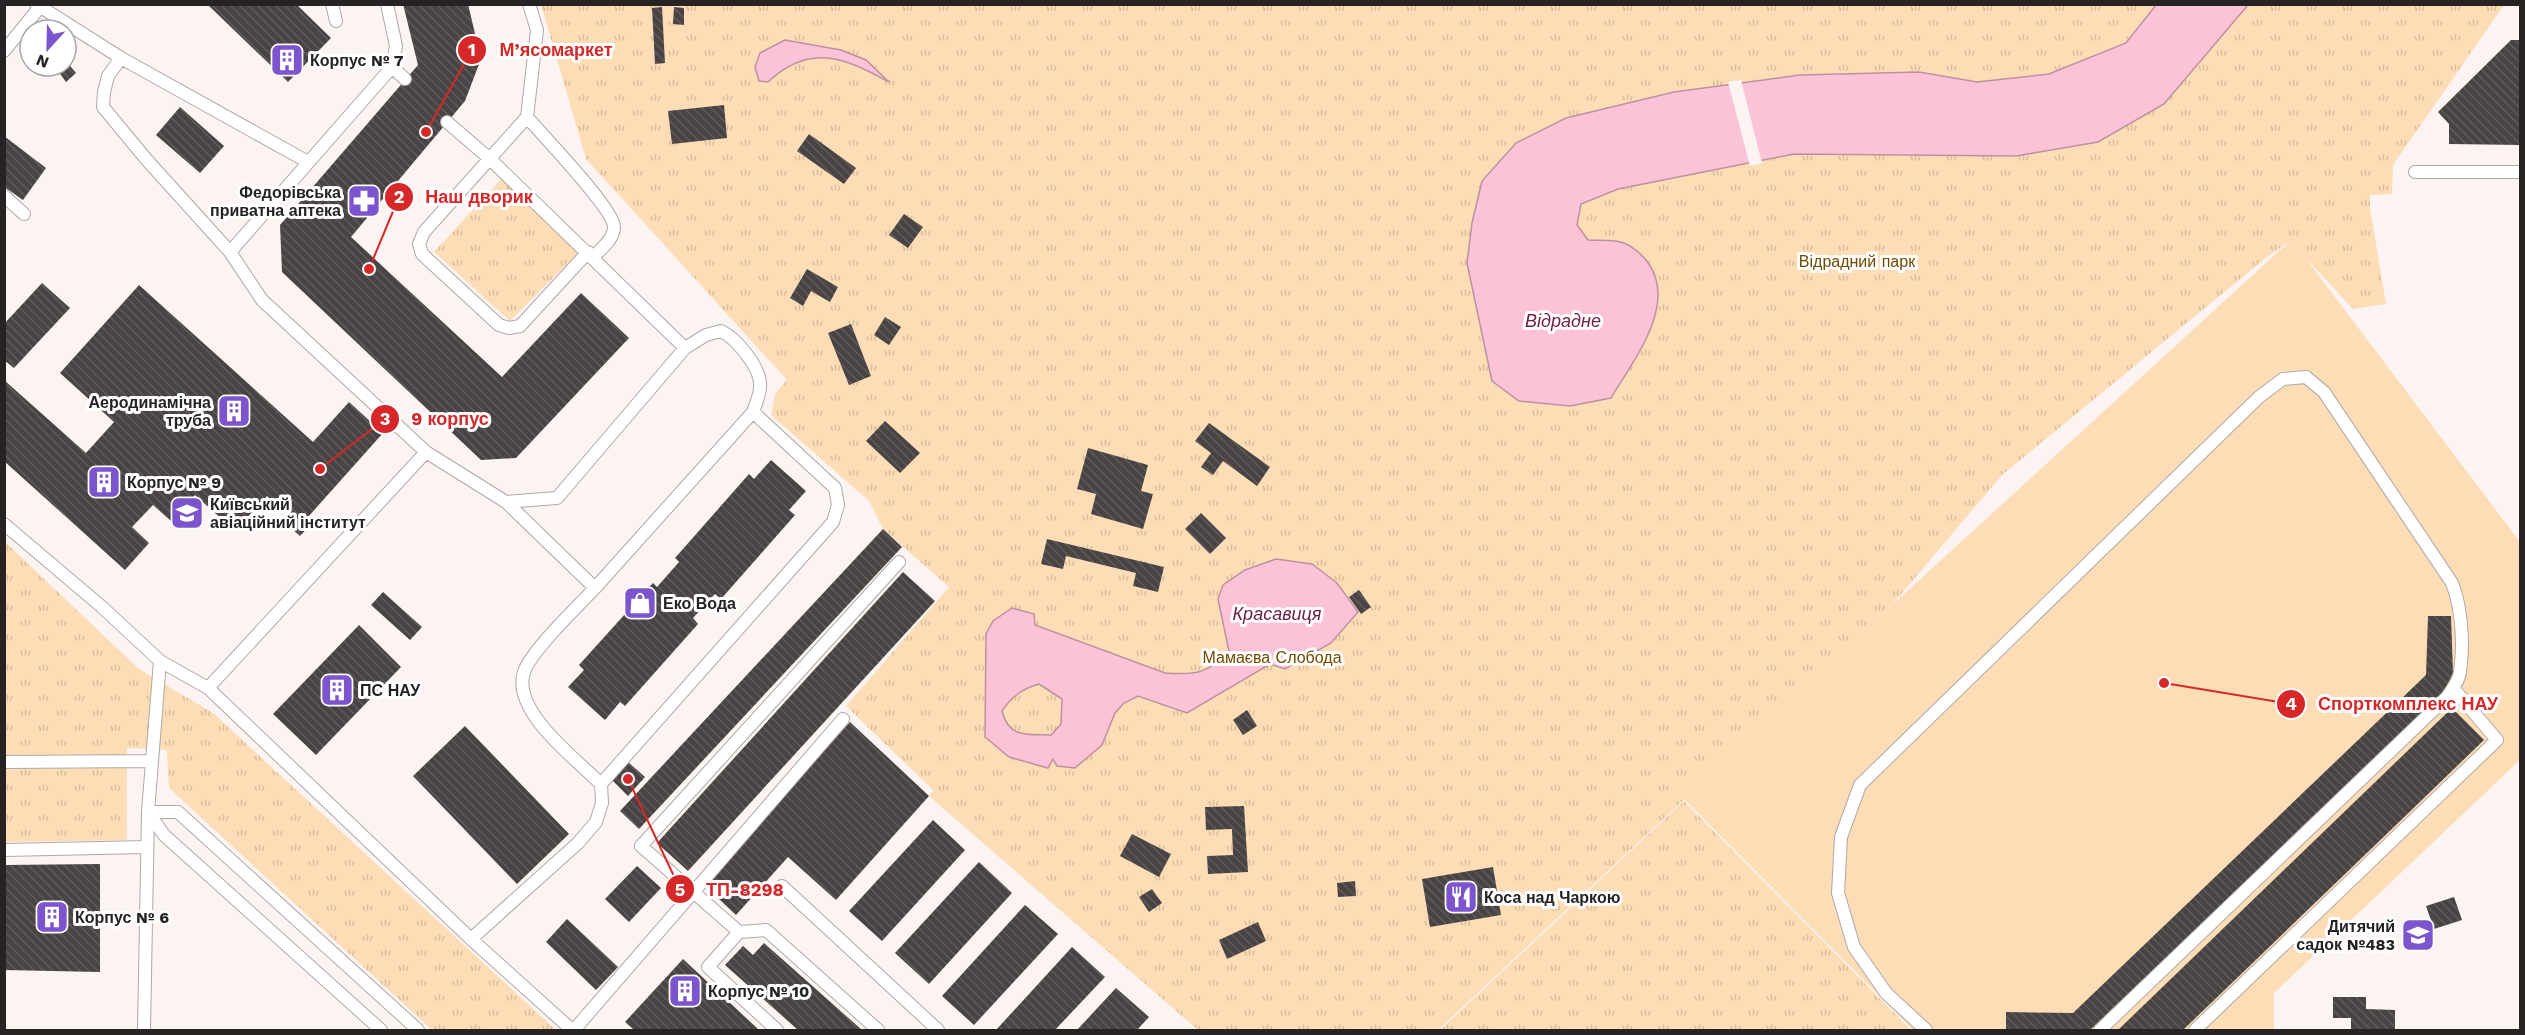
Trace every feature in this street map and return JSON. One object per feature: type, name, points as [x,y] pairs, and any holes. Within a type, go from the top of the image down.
[{"type":"lane","points":[[332,4],[336,21]]},
{"type":"lane","points":[[230,252],[392,67],[396,46],[387,4]]},
{"type":"lane","points":[[527,117],[600,201],[614,220],[614,230],[611,238],[520,326],[509,328],[499,325],[422,254],[419,244],[424,232],[527,117],[537,30],[529,4]]},
{"type":"lane","points":[[4,51],[37,6],[121,58],[308,162]]},
{"type":"lane","points":[[121,58],[108,76],[104,92],[104,107],[146,159],[230,252],[262,300],[426,452],[506,502],[595,588]]},
{"type":"lane","points":[[392,67],[405,79]]},
{"type":"lane","points":[[447,122],[490,159],[685,348]]},
{"type":"lane","points":[[2415,172],[2520,172]]},
{"type":"lane","points":[[4,196],[24,214]]},
{"type":"lane","points":[[471,939],[578,843],[596,822],[602,803],[601,784],[537,721],[526,704],[522,688],[524,672],[533,657],[753,412],[761,386],[759,374],[732,336],[721,331],[706,335],[685,348],[557,498],[506,502]]},
{"type":"lane","points":[[1926,1030],[1886,993],[1854,947],[1839,893],[1840,837],[1860,785],[2259,397],[2283,379],[2306,377],[2324,392],[2452,583],[2460,615],[2460,674],[2453,688],[2100,1030]]},
{"type":"lane","points":[[601,784],[833,522],[838,505],[836,488],[753,412]]},
{"type":"lane","points":[[208,688],[426,452]]},
{"type":"lane","points":[[4,524],[102,607],[159,662],[208,688],[471,939],[573,1030],[843,719]]},
{"type":"lane","points":[[739,932],[641,846],[899,562]]},
{"type":"lane","points":[[144,1030],[148,812],[159,662]]},
{"type":"lane","points":[[2195,1030],[2497,740],[2453,688]]},
{"type":"lane","points":[[4,762],[152,761]]},
{"type":"lane","points":[[148,812],[165,835],[381,1030]]},
{"type":"lane","points":[[148,812],[178,812],[418,1030]]},
{"type":"lane","points":[[4,850],[147,847]]},
{"type":"lane","points":[[782,886],[938,1030]]},
{"type":"lane","points":[[777,1030],[708,967],[739,932],[766,930],[878,1030]]},
{"type":"green space","name":"Мамаєва Слобода","points":[[541,5],[2504,5],[2393,165],[2392,194],[2370,195],[2370,208],[2386,304],[2353,309],[2290,241],[2267,257],[2002,475],[1892,605],[1438,1030],[1198,1030],[929,796],[933,790],[846,706],[949,587],[883,529],[869,501],[771,415],[775,394],[787,380],[586,159]]},
{"type":"green space","points":[[501,179],[578,253],[510,321],[434,252]]},
{"type":"green space","points":[[2290,241],[2304,256],[2520,542],[2520,760],[2274,993],[2274,1030],[1913,1030],[1682,797]]},
{"type":"green space","points":[[4,541],[139,669],[213,713],[556,1030],[432,1030],[169,788],[167,750],[127,748],[127,840],[5,842]]},
{"type":"green space","points":[[1684,801],[1911,1030],[1440,1030]]},
{"type":"water","name":"Відрадне","points":[[2156,5],[2248,5],[2164,104],[2098,142],[2016,156],[1794,154],[1618,189],[1581,204],[1577,225],[1588,240],[1620,242],[1628,245],[1649,264],[1656,280],[1658,297],[1649,333],[1611,398],[1570,406],[1519,401],[1492,381],[1467,263],[1472,223],[1482,181],[1516,143],[1566,118],[1674,92],[1800,75],[1919,72],[1977,82],[2049,74],[2126,43]]},
{"type":"water","points":[[785,40],[841,50],[866,60],[889,82],[857,66],[828,58],[813,58],[798,62],[768,82],[759,81],[755,67],[760,53]]},
{"type":"water","name":"Красавиця","points":[[1276,559],[1312,564],[1337,583],[1358,612],[1331,643],[1285,669],[1270,664],[1187,713],[1138,696],[1124,703],[1115,713],[1102,745],[1075,768],[1057,766],[1053,759],[1048,768],[1009,757],[985,737],[986,634],[993,621],[1012,608],[1034,614],[1035,625],[1165,673],[1193,673],[1207,669],[1229,651],[1218,599],[1223,585],[1245,570]],"holes":[[[1039,684],[1062,699],[1061,724],[1051,735],[1014,731],[1005,720],[1002,711],[1018,694]]]},
{"type":"pier","points":[[1741,80],[1762,163],[1750,166],[1728,82]]},
{"type":"building","name":"Корпус № 7","points":[[207,4],[296,4],[331,38],[288,82]]},
{"type":"building","points":[[403,4],[468,4],[481,59],[465,101],[351,237],[502,377],[581,293],[629,338],[516,458],[481,460],[282,272],[280,225],[418,65]]},
{"type":"building","points":[[662,7],[665,63],[655,64],[652,8]]},
{"type":"building","points":[[674,7],[684,8],[684,25],[673,24]]},
{"type":"building","points":[[2511,40],[2520,40],[2520,145],[2449,144],[2449,124],[2438,112]]},
{"type":"building","points":[[724,105],[727,138],[672,144],[668,111]]},
{"type":"building","points":[[180,107],[224,146],[200,173],[156,135]]},
{"type":"building","points":[[809,134],[856,168],[844,184],[797,151]]},
{"type":"building","points":[[4,136],[46,168],[23,200],[4,187]]},
{"type":"building","points":[[904,214],[923,227],[908,248],[889,235]]},
{"type":"building","points":[[807,269],[838,287],[830,302],[811,291],[803,306],[790,298]]},
{"type":"building","points":[[42,283],[70,308],[14,368],[4,360],[4,324]]},
{"type":"building","points":[[139,285],[313,442],[349,402],[383,433],[308,517],[313,522],[300,536],[292,529],[297,523],[267,496],[235,531],[195,495],[171,521],[153,505],[132,527],[149,543],[125,570],[4,461],[4,380],[86,453],[114,422],[60,373]]},
{"type":"building","points":[[885,317],[901,327],[889,345],[874,335]]},
{"type":"building","points":[[851,324],[871,376],[849,385],[828,333]]},
{"type":"building","points":[[885,421],[920,453],[900,473],[866,441]]},
{"type":"building","points":[[1209,423],[1270,467],[1257,486],[1223,461],[1213,475],[1201,467],[1211,453],[1195,441]]},
{"type":"building","points":[[1088,448],[1148,465],[1141,491],[1153,494],[1143,529],[1091,514],[1096,494],[1077,489]]},
{"type":"building","points":[[771,460],[806,491],[789,510],[795,515],[721,599],[715,594],[693,618],[698,624],[625,706],[620,702],[605,720],[568,687],[584,670],[579,665],[653,583],[657,587],[679,562],[675,558],[749,474],[754,479]]},
{"type":"building","points":[[1201,513],[1226,538],[1210,554],[1185,529]]},
{"type":"building","points":[[883,529],[902,547],[639,829],[620,811]]},
{"type":"building","points":[[1047,539],[1164,567],[1158,592],[1133,586],[1136,573],[1066,556],[1063,569],[1041,564]]},
{"type":"building","points":[[903,572],[935,601],[688,871],[657,843]]},
{"type":"building","points":[[1359,590],[1371,607],[1361,614],[1349,597]]},
{"type":"building","points":[[383,592],[422,627],[410,640],[371,605]]},
{"type":"building","points":[[2428,616],[2451,616],[2453,673],[2443,693],[2090,1030],[2006,1030],[2006,1012],[2073,1013],[2426,675]]},
{"type":"building","name":"ПС НАУ","points":[[359,625],[401,667],[316,755],[273,714]]},
{"type":"building","points":[[2452,708],[2484,740],[2397,824],[2183,1030],[2118,1030]]},
{"type":"building","points":[[1247,710],[1257,726],[1243,735],[1233,720]]},
{"type":"building","points":[[850,722],[929,796],[836,900],[788,857],[736,915],[704,885]]},
{"type":"building","points":[[465,726],[569,834],[517,884],[413,776]]},
{"type":"building","points":[[628,762],[645,777],[628,796],[612,780]]},
{"type":"building","points":[[1244,806],[1248,872],[1208,874],[1207,856],[1233,855],[1232,829],[1206,830],[1205,807]]},
{"type":"building","points":[[933,820],[965,850],[882,941],[849,911]]},
{"type":"building","points":[[1132,834],[1171,854],[1159,877],[1120,856]]},
{"type":"building","points":[[979,862],[1012,893],[929,984],[895,953]]},
{"type":"building","name":"Корпус № 6","points":[[100,864],[100,972],[4,970],[4,865]]},
{"type":"building","points":[[637,866],[661,888],[629,922],[605,899]]},
{"type":"building","name":"Коса над Чаркою","points":[[1493,867],[1501,915],[1430,927],[1422,879]]},
{"type":"building","points":[[1355,881],[1356,896],[1338,897],[1337,883]]},
{"type":"building","points":[[1152,889],[1162,903],[1149,912],[1139,897]]},
{"type":"building","points":[[2454,897],[2462,920],[2434,929],[2426,906]]},
{"type":"building","points":[[1025,905],[1058,934],[974,1025],[942,996]]},
{"type":"building","points":[[567,919],[618,967],[596,990],[546,942]]},
{"type":"building","points":[[1258,922],[1266,941],[1227,959],[1219,940]]},
{"type":"building","points":[[764,943],[862,1030],[798,1030],[725,965],[743,946],[753,955]]},
{"type":"building","points":[[1072,947],[1105,977],[1055,1030],[996,1030]]},
{"type":"building","name":"Корпус № 10","points":[[683,959],[759,1030],[634,1030],[625,1022]]},
{"type":"building","points":[[1116,988],[1149,1017],[1137,1030],[1077,1030]]},
{"type":"building","points":[[2333,997],[2366,997],[2366,1009],[2395,1010],[2395,1030],[2351,1030],[2351,1018],[2333,1018]]},
{"type":"place","name":"Корпус № 7","points":[[287,60]]},
{"type":"place","name":"М’ясомаркет","points":[[426,132]]},
{"type":"place","name":"Федорівська приватна аптека","points":[[364,201]]},
{"type":"place","name":"Наш дворик","points":[[369,269]]},
{"type":"place","name":"Аеродинамічна труба","points":[[234,411]]},
{"type":"place","name":"9 корпус","points":[[320,469]]},
{"type":"place","name":"Корпус № 9","points":[[104,482]]},
{"type":"place","name":"Київський авіаційний інститут","points":[[187,513]]},
{"type":"place","name":"Еко Вода","points":[[640,603]]},
{"type":"place","name":"Спорткомплекс НАУ","points":[[2164,683]]},
{"type":"place","name":"ПС НАУ","points":[[337,690]]},
{"type":"place","name":"ТП-8298","points":[[628,779]]},
{"type":"place","name":"Коса над Чаркою","points":[[1461,897]]},
{"type":"place","name":"Корпус № 6","points":[[52,917]]},
{"type":"place","name":"Дитячий садок №483","points":[[2418,935]]},
{"type":"place","name":"Корпус № 10","points":[[685,991]]},
{"type":"park label","name":"Відрадний парк","points":[[1857,261]]}]
